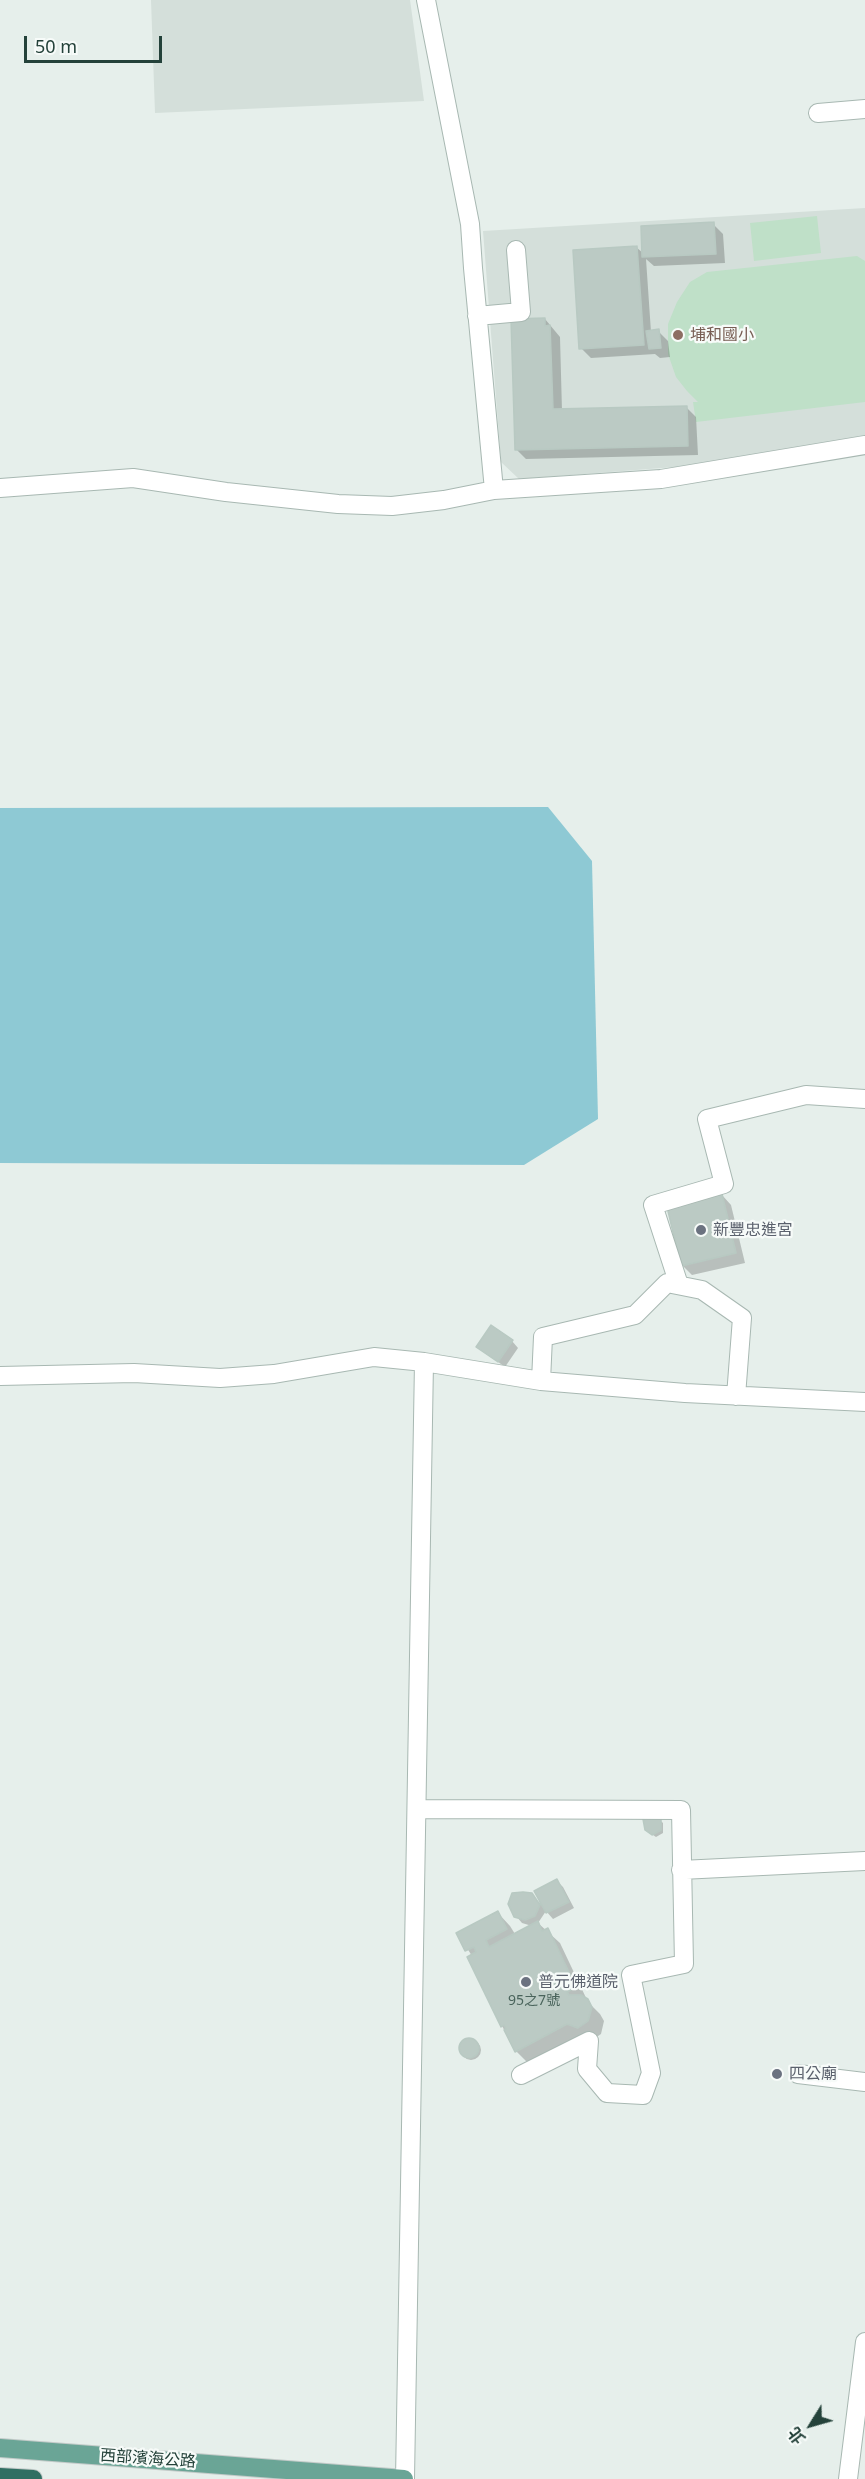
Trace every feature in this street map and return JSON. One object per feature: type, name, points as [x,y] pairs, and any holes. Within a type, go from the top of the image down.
[{"type":"highway","points":[[0,2476],[33,2479]]},
{"type":"main road","name":"西部濱海公路","points":[[0,2448],[405,2479]]},
{"type":"street","points":[[426,0],[470,224],[494,490]]},
{"type":"street","points":[[818,113],[865,109]]},
{"type":"street","points":[[477,316],[521,312],[516,250]]},
{"type":"street","points":[[0,488],[133,478],[338,504],[392,506],[444,500],[494,490],[661,480],[865,445]]},
{"type":"street","points":[[679,1286],[653,1204],[724,1184],[707,1119],[806,1095],[865,1099]]},
{"type":"street","points":[[541,1381],[543,1337],[635,1315],[667,1283],[702,1290],[742,1318],[736,1396]]},
{"type":"street","points":[[0,1376],[134,1373],[220,1378],[274,1374],[374,1357],[424,1362],[541,1381],[736,1396],[865,1402]]},
{"type":"street","points":[[405,2479],[424,1362]]},
{"type":"street","points":[[417,1809],[681,1810],[684,1964],[631,1975],[651,2073],[644,2095],[607,2093],[587,2069],[589,2041],[521,2075]]},
{"type":"street","points":[[681,1869],[865,1861]]},
{"type":"street","points":[[798,2074],[865,2082]]},
{"type":"street","points":[[848,2479],[865,2342]]},
{"type":"shaded area","points":[[151,0],[410,0],[424,101],[155,113]]},
{"type":"shaded area","name":"埔和國小","points":[[865,208],[865,440],[688,466],[519,479],[501,462],[483,231]]},
{"type":"green space","points":[[817,216],[821,253],[754,261],[750,223]]},
{"type":"green space","points":[[857,256],[865,261],[865,402],[696,422],[693,402],[698,402],[676,377],[668,354],[668,324],[677,302],[690,282],[707,272]]},
{"type":"water","points":[[548,807],[592,861],[598,1119],[524,1165],[0,1163],[0,808]]},
{"type":"building","points":[[714,222],[716,254],[642,257],[641,226]]},
{"type":"building","points":[[637,246],[644,345],[579,349],[573,250]]},
{"type":"building","points":[[545,318],[545,326],[550,325],[553,409],[687,406],[688,446],[515,450],[511,319]]},
{"type":"building","points":[[659,329],[661,348],[649,349],[646,331]]},
{"type":"building","name":"新豐忠進宮","points":[[722,1194],[736,1253],[681,1266],[667,1207]]},
{"type":"building","points":[[491,1325],[513,1340],[498,1362],[476,1347]]},
{"type":"building","points":[[651,1815],[661,1819],[661,1830],[652,1835],[645,1830],[643,1819]]},
{"type":"building","points":[[557,1879],[569,1902],[546,1913],[534,1891]]},
{"type":"building","points":[[512,1893],[532,1893],[540,1905],[535,1916],[525,1920],[514,1917],[508,1904]]},
{"type":"building","name":"普元佛道院","points":[[498,1911],[507,1929],[486,1940],[489,1947],[538,1921],[542,1931],[548,1928],[576,1987],[567,1992],[569,1995],[581,1995],[588,1999],[592,2007],[588,2021],[578,2028],[567,2024],[515,2052],[504,2030],[506,2029],[504,2025],[501,2027],[467,1957],[476,1952],[474,1947],[465,1951],[456,1933]]},
{"type":"building","points":[[469,2038],[476,2041],[479,2048],[476,2055],[469,2058],[462,2055],[459,2048],[462,2041]]},
{"type":"place","name":"埔和國小","points":[[678,335]]},
{"type":"place","name":"新豐忠進宮","points":[[701,1230]]},
{"type":"place","name":"普元佛道院","points":[[526,1982]]},
{"type":"place","name":"四公廟","points":[[777,2074]]}]
